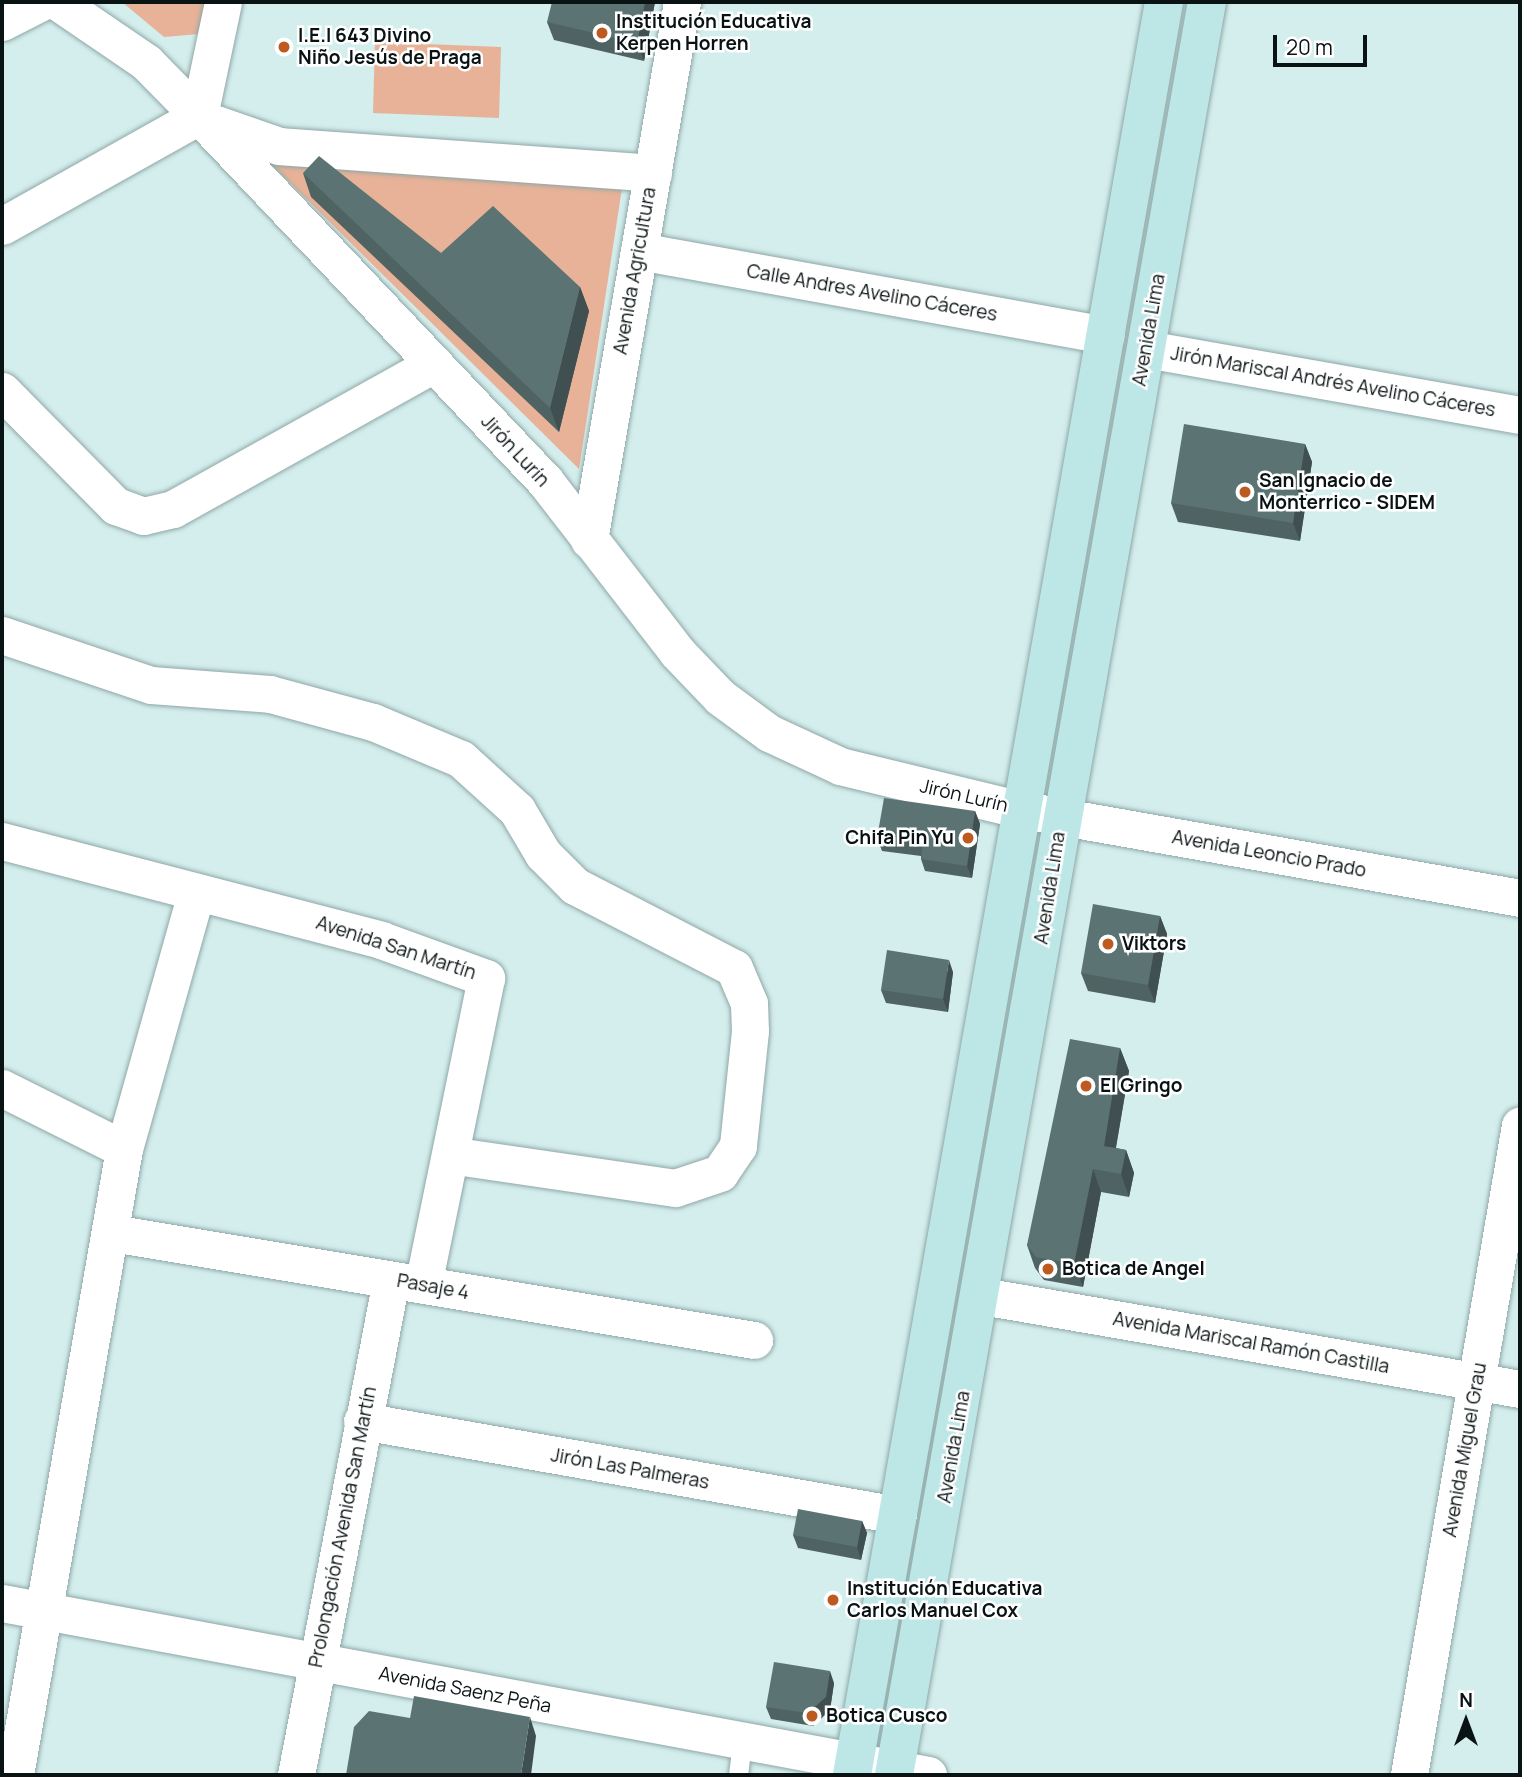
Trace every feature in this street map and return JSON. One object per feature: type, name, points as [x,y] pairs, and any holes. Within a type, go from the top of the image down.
[{"type":"main road","points":[[853,1769],[1018,809],[1164,2]]},
{"type":"main road","name":"Avenida Lima","points":[[906,1773],[1062,817],[1207,2]]},
{"type":"street","points":[[2,22],[41,2]]},
{"type":"street","name":"Jirón Lurín","points":[[58,2],[146,62],[199,116],[545,481],[677,652],[720,697],[769,733],[840,766],[1018,809]]},
{"type":"street","points":[[2,226],[199,116],[223,2]]},
{"type":"street","name":"Avenida Agricultura","points":[[589,540],[682,2]]},
{"type":"street","points":[[199,116],[244,139],[279,146],[653,173]]},
{"type":"street","name":"Calle Andres Avelino Cáceres","points":[[639,251],[1105,335]]},
{"type":"street","name":"Jirón Mariscal Andrés Avelino Cáceres","points":[[1146,349],[1520,415]]},
{"type":"street","points":[[2,391],[116,506],[143,516],[173,509],[434,364]]},
{"type":"street","points":[[2,635],[151,685],[270,694],[373,722],[461,759],[517,810],[543,854],[575,886],[734,968],[749,1003],[750,1031],[738,1146],[720,1173],[675,1188],[450,1155]]},
{"type":"street","name":"Avenida Leoncio Prado","points":[[1018,809],[1520,898]]},
{"type":"street","name":"Avenida San Martín","points":[[2,841],[381,940],[486,978],[450,1155],[407,1283]]},
{"type":"street","points":[[15,1775],[112,1233],[124,1149],[196,892]]},
{"type":"street","points":[[4,1101],[124,1149]]},
{"type":"street","name":"Avenida Miguel Grau","points":[[1409,1775],[1520,1125]]},
{"type":"street","name":"Pasaje 4","points":[[112,1233],[754,1340]]},
{"type":"street","name":"Prolongación Avenida San Martín","points":[[296,1775],[362,1421],[407,1283]]},
{"type":"street","name":"Avenida Mariscal Ramón Castilla","points":[[982,1296],[1520,1389]]},
{"type":"street","name":"Jirón Las Palmeras","points":[[362,1421],[898,1515]]},
{"type":"street","name":"Avenida Saenz Peña","points":[[2,1603],[317,1662],[740,1758],[906,1773]]},
{"type":"shaded area","points":[[122,2],[206,2],[199,34],[164,37]]},
{"type":"shaded area","points":[[375,42],[501,47],[499,118],[373,113]]},
{"type":"shaded area","points":[[261,154],[622,188],[579,469]]},
{"type":"building","points":[[552,2],[645,2],[637,43],[547,22]]},
{"type":"building","points":[[319,156],[441,253],[493,206],[580,287],[550,408],[303,173]]},
{"type":"building","name":"San Ignacio de Monterrico - SIDEM","points":[[1184,424],[1305,444],[1293,523],[1171,503]]},
{"type":"building","points":[[884,798],[975,811],[967,866],[921,859],[923,844],[877,838]]},
{"type":"building","points":[[1093,904],[1160,916],[1148,985],[1081,973]]},
{"type":"building","points":[[887,950],[949,960],[943,999],[881,990]]},
{"type":"building","points":[[1070,1039],[1120,1048],[1104,1146],[1126,1150],[1121,1174],[1093,1169],[1074,1264],[1036,1257],[1027,1245]]},
{"type":"building","points":[[798,1509],[862,1521],[857,1547],[793,1535]]},
{"type":"building","points":[[774,1662],[830,1671],[826,1697],[808,1713],[766,1707]]},
{"type":"building","points":[[414,1696],[530,1717],[521,1775],[346,1775],[354,1727],[369,1711],[410,1718]]},
{"type":"place","name":"Institución Educativa Kerpen Horren","points":[[602,33]]},
{"type":"place","name":"I.E.I 643 Divino Niño Jesús de Praga","points":[[284,47]]},
{"type":"place","name":"San Ignacio de Monterrico - SIDEM","points":[[1245,492]]},
{"type":"place","name":"Chifa Pin Yu","points":[[968,838]]},
{"type":"place","name":"Viktors","points":[[1108,944]]},
{"type":"place","name":"El Gringo","points":[[1086,1086]]},
{"type":"place","name":"Botica de Angel","points":[[1048,1269]]},
{"type":"place","name":"Institución Educativa Carlos Manuel Cox","points":[[833,1600]]},
{"type":"place","name":"Botica Cusco","points":[[812,1716]]}]
